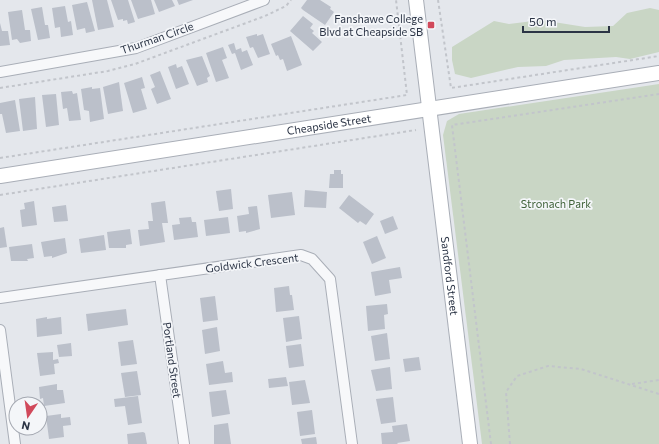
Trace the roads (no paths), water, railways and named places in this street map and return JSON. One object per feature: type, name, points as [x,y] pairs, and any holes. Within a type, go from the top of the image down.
[{"type":"street","name":"Thurman Circle","points":[[0,72],[136,48],[264,0]]},
{"type":"street","name":"Sandford Street","points":[[416,0],[470,444]]},
{"type":"street","name":"Cheapside Street","points":[[0,176],[659,73]]},
{"type":"street","name":"Goldwick Crescent","points":[[0,298],[301,255],[312,259],[330,279],[352,444]]},
{"type":"street","name":"Portland Street","points":[[160,275],[184,444]]},
{"type":"street","points":[[0,330],[15,444]]},
{"type":"place","name":"Fanshawe College Blvd at Cheapside SB","points":[[431,25]]},
{"type":"park label","name":"Stronach Park","points":[[556,204]]}]
